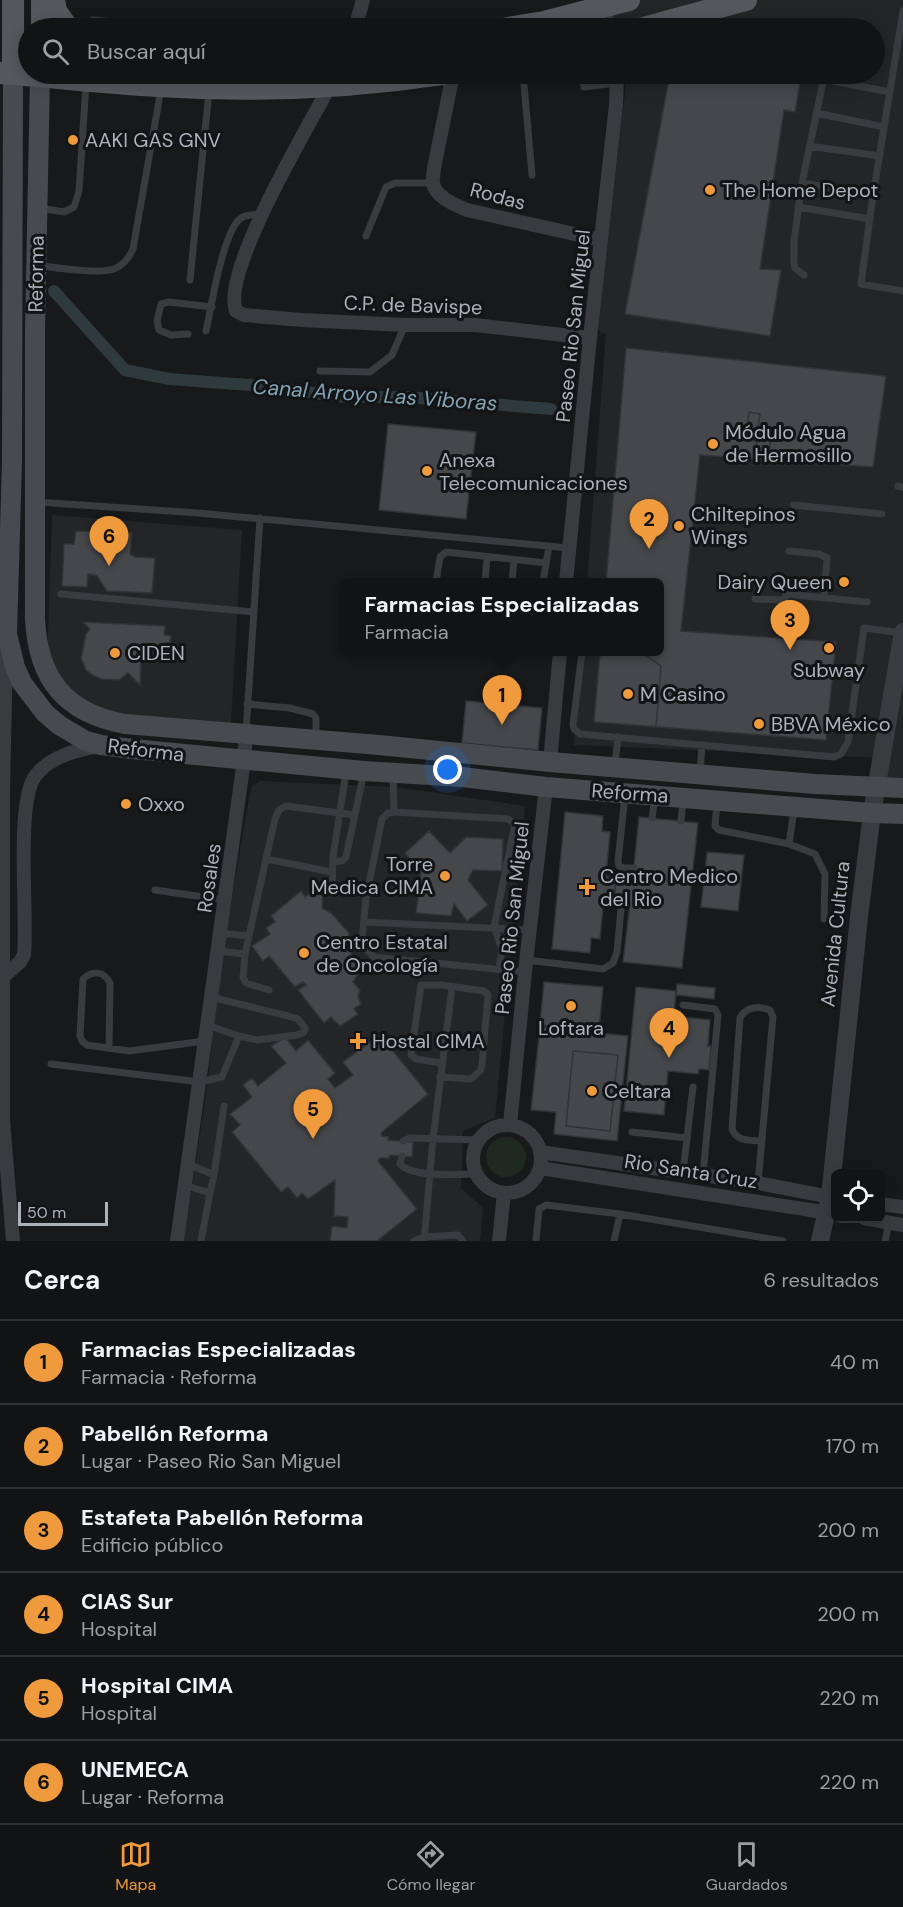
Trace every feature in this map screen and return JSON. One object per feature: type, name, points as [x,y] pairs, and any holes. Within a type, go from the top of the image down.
[{"type":"main road","points":[[6,74],[14,48],[13,0]]},
{"type":"main road","points":[[42,0],[42,18]]},
{"type":"main road","points":[[54,0],[56,11],[61,18]]},
{"type":"main road","points":[[554,18],[629,0]]},
{"type":"main road","points":[[680,18],[746,0]]},
{"type":"main road","name":"Reforma","points":[[6,74],[12,461],[5,531],[8,634],[15,667],[22,683],[34,701],[59,725],[86,741],[101,746],[355,770],[462,777],[551,787],[903,814]]},
{"type":"main road","name":"Reforma","points":[[40,84],[34,501],[36,637],[42,665],[55,686],[68,699],[112,721],[542,762],[903,788]]},
{"type":"main road","points":[[131,84],[209,88],[329,87],[355,84]]},
{"type":"main road","points":[[12,461],[35,460]]},
{"type":"main road","points":[[462,777],[463,769],[469,763],[542,762]]},
{"type":"main road","points":[[551,787],[560,775],[614,776],[622,768]]},
{"type":"street","points":[[358,18],[363,0]]},
{"type":"street","points":[[601,8],[606,18]]},
{"type":"street","points":[[432,183],[451,84]]},
{"type":"street","name":"Paseo Rio San Miguel","points":[[566,578],[616,84]]},
{"type":"street","points":[[262,214],[329,87]]},
{"type":"street","name":"Rodas","points":[[432,183],[440,194],[467,210],[601,240]]},
{"type":"street","name":"C.P. de Bavispe","points":[[262,214],[240,266],[234,302],[236,311],[244,315],[405,326],[475,325],[590,338]]},
{"type":"street","name":"Avenida Cultura","points":[[835,1169],[859,916],[876,787],[903,633]]},
{"type":"street","points":[[8,634],[1,790],[3,1121],[4,1184],[13,1241]]},
{"type":"street","points":[[542,762],[559,656]]},
{"type":"street","name":"Rosales","points":[[177,1241],[221,933],[246,735]]},
{"type":"street","points":[[3,977],[20,962],[24,955],[25,811],[28,790],[34,776],[49,762],[77,751],[101,746]]},
{"type":"street","name":"Paseo Rio San Miguel","points":[[510,1125],[530,930],[551,787]]},
{"type":"street","points":[[1,790],[28,790]]},
{"type":"street","points":[[510,1125],[529,1133],[536,1141],[540,1152],[540,1168],[527,1187],[516,1192],[504,1193],[492,1190],[483,1183],[476,1174],[473,1162],[478,1140],[486,1131],[497,1126],[510,1125]]},
{"type":"street","name":"Rio Santa Cruz","points":[[540,1152],[758,1183],[831,1205]]},
{"type":"street","name":"Rio Santa Cruz","points":[[540,1168],[831,1205]]},
{"type":"street","points":[[499,1241],[504,1193]]},
{"type":"street","points":[[885,1205],[903,1207]]},
{"type":"street","name":"Avenida Cultura","points":[[820,1241],[831,1208]]},
{"type":"lane","points":[[903,11],[861,284],[903,291]]},
{"type":"lane","points":[[37,208],[64,212],[74,207],[79,191],[87,84]]},
{"type":"lane","points":[[524,84],[532,175]]},
{"type":"lane","points":[[804,275],[795,268],[794,241],[802,183],[823,84]]},
{"type":"lane","points":[[843,84],[890,92]]},
{"type":"lane","points":[[37,265],[108,270],[122,265],[129,257],[133,249],[161,86]]},
{"type":"lane","points":[[190,280],[209,88]]},
{"type":"lane","points":[[816,113],[884,127]]},
{"type":"lane","points":[[809,146],[880,156]]},
{"type":"lane","points":[[366,236],[386,187],[394,183],[432,183]]},
{"type":"lane","points":[[802,183],[873,195]]},
{"type":"lane","points":[[798,207],[870,219]]},
{"type":"lane","points":[[206,331],[223,257],[233,229],[238,220],[244,216],[262,214]]},
{"type":"lane","points":[[188,334],[171,335],[159,330],[157,321],[161,304],[169,302],[212,307]]},
{"type":"lane","points":[[321,371],[370,372],[392,355],[405,326]]},
{"type":"lane","points":[[34,501],[260,518],[569,548]]},
{"type":"lane","points":[[794,505],[882,514]]},
{"type":"lane","name":"Rosales","points":[[246,735],[260,518]]},
{"type":"lane","points":[[544,578],[549,546]]},
{"type":"lane","points":[[789,551],[819,554],[827,558],[824,597]]},
{"type":"lane","points":[[437,578],[440,557],[447,552],[546,563]]},
{"type":"lane","points":[[485,578],[487,557]]},
{"type":"lane","points":[[512,578],[514,560]]},
{"type":"lane","points":[[61,594],[254,612]]},
{"type":"lane","points":[[755,599],[824,597],[867,602]]},
{"type":"lane","points":[[581,656],[574,729],[580,734],[834,757],[841,754],[848,742],[864,628],[903,633]]},
{"type":"lane","points":[[248,704],[290,708],[313,714],[316,718],[315,740]]},
{"type":"lane","points":[[618,737],[622,768]]},
{"type":"lane","points":[[699,774],[702,746]]},
{"type":"lane","points":[[332,894],[332,872],[340,812],[355,770]]},
{"type":"lane","points":[[333,862],[342,861],[346,857],[355,815],[355,770]]},
{"type":"lane","points":[[393,773],[394,812]]},
{"type":"lane","points":[[625,792],[618,861],[624,868],[634,868]]},
{"type":"lane","points":[[652,818],[655,795]]},
{"type":"lane","points":[[681,821],[683,797]]},
{"type":"lane","points":[[717,799],[715,826],[718,830],[789,844],[815,854],[825,874],[824,919]]},
{"type":"lane","points":[[269,990],[244,981],[245,954],[275,819],[279,810],[286,806],[355,815]]},
{"type":"lane","points":[[789,844],[795,806]]},
{"type":"lane","points":[[499,969],[502,949],[494,927],[515,826],[512,821],[388,813],[382,819],[363,922],[362,940],[366,949],[374,957],[499,969],[526,966],[603,969],[613,963],[621,909]]},
{"type":"lane","points":[[266,859],[332,872]]},
{"type":"lane","points":[[155,890],[225,900]]},
{"type":"lane","points":[[363,922],[530,930]]},
{"type":"lane","points":[[221,933],[249,936]]},
{"type":"lane","points":[[218,951],[245,954]]},
{"type":"lane","points":[[110,1048],[110,983],[101,973],[87,975],[82,979],[80,1036],[87,1045],[129,1051],[205,1041]]},
{"type":"lane","points":[[440,1077],[471,1078],[480,1071],[488,995],[480,989],[421,986],[411,1051],[416,1059],[441,1063]]},
{"type":"lane","points":[[424,1239],[441,1063],[452,987]]},
{"type":"lane","points":[[207,1025],[258,1040],[297,1035],[304,1032],[305,1028],[298,1019],[211,997]]},
{"type":"lane","points":[[683,1005],[715,1009],[718,1015],[703,1175]]},
{"type":"lane","points":[[758,1183],[762,1141],[773,1017],[770,1010],[766,1008],[748,1008],[740,1018],[732,1129],[736,1137],[740,1139],[762,1141]]},
{"type":"lane","points":[[51,1064],[200,1082],[222,1077],[239,1036]]},
{"type":"lane","points":[[683,1172],[693,1087]]},
{"type":"lane","points":[[201,1241],[224,1106]]},
{"type":"lane","points":[[632,1132],[687,1138]]},
{"type":"lane","points":[[403,1141],[410,1138],[478,1140]]},
{"type":"lane","points":[[402,1156],[400,1164],[402,1167],[429,1174],[476,1174]]},
{"type":"lane","points":[[188,1164],[214,1175]]},
{"type":"lane","points":[[184,1185],[210,1193]]},
{"type":"lane","points":[[536,1241],[539,1209],[546,1205],[621,1214],[783,1241]]},
{"type":"lane","points":[[614,1241],[621,1214]]},
{"type":"lane","points":[[885,1241],[896,1224]]},
{"type":"lane","points":[[414,1241],[458,1235],[463,1241]]},
{"type":"shaded area","points":[[608,0],[903,0],[903,778],[881,778],[884,758],[574,745],[581,656],[664,656],[664,578],[587,578],[606,334],[601,333],[597,328],[626,84],[885,84],[885,18],[612,18]]},
{"type":"shaded area","points":[[52,515],[242,530],[231,723],[106,714],[83,705],[47,663]]},
{"type":"shaded area","name":"Hostal CIMA","points":[[260,781],[395,787],[525,806],[495,1118],[463,1131],[461,1188],[483,1208],[480,1241],[184,1241],[207,1087],[221,964],[249,798],[252,786]]},
{"type":"shaded area","points":[[506,1137],[520,1143],[526,1157],[520,1171],[506,1177],[492,1171],[486,1157],[492,1143]]},
{"type":"building","name":"The Home Depot","points":[[668,84],[800,84],[795,112],[784,110],[760,269],[781,270],[770,336],[625,314]]},
{"type":"building","points":[[626,348],[886,376],[873,467],[700,455],[681,631],[836,642],[826,740],[594,722],[600,656],[664,656],[664,578],[606,578]]},
{"type":"building","points":[[749,412],[760,414],[758,429],[772,431],[768,460],[755,459],[757,441],[745,440]]},
{"type":"building","name":"Anexa Telecomunicaciones","points":[[388,424],[476,432],[466,519],[379,510]]},
{"type":"building","points":[[76,531],[132,533],[130,554],[135,557],[155,558],[152,593],[107,591],[97,576],[88,574],[87,587],[62,586],[64,544],[74,544]]},
{"type":"building","name":"CIDEN","points":[[83,622],[165,626],[164,635],[171,636],[170,643],[165,643],[164,648],[149,647],[147,663],[141,662],[140,685],[128,673],[119,680],[101,679],[86,670],[81,658],[86,634],[90,629]]},
{"type":"building","name":"M Casino","points":[[600,656],[647,656],[661,666],[656,727],[594,722]]},
{"type":"building","points":[[466,701],[542,708],[538,750],[462,743]]},
{"type":"building","name":"Centro Medico del Rio","points":[[565,812],[603,816],[602,831],[610,832],[606,876],[616,877],[614,897],[604,896],[600,939],[591,938],[590,953],[552,949]]},
{"type":"building","points":[[639,817],[698,823],[682,968],[623,962],[630,903],[614,901],[617,873],[633,875]]},
{"type":"building","name":"Torre Medica CIMA","points":[[429,831],[450,853],[466,837],[503,839],[502,871],[473,870],[468,880],[488,905],[467,921],[454,904],[451,916],[416,913],[421,873],[405,853]]},
{"type":"building","points":[[707,852],[744,855],[738,911],[701,907]]},
{"type":"building","name":"Centro Estatal de Oncología","points":[[324,882],[322,908],[331,913],[349,933],[348,949],[360,966],[355,972],[358,974],[353,982],[360,990],[358,996],[361,1004],[354,1009],[358,1014],[340,1026],[331,1017],[324,1023],[298,990],[306,985],[303,982],[295,987],[269,956],[263,961],[252,946],[270,934],[266,928],[275,922],[271,916],[301,891],[305,897]]},
{"type":"building","name":"Loftara","points":[[544,982],[603,987],[599,1031],[540,1025]]},
{"type":"building","points":[[677,984],[715,988],[714,999],[676,995]]},
{"type":"building","points":[[636,987],[676,991],[674,1016],[710,1020],[709,1070],[699,1069],[698,1074],[668,1071],[664,1115],[624,1111]]},
{"type":"building","points":[[540,1027],[628,1036],[617,1141],[554,1134],[556,1112],[531,1110]]},
{"type":"building","points":[[380,1035],[428,1094],[381,1133],[382,1136],[389,1137],[388,1140],[413,1142],[412,1157],[390,1155],[389,1158],[380,1158],[378,1161],[417,1209],[377,1241],[330,1241],[332,1226],[347,1228],[348,1217],[334,1216],[335,1180],[308,1199],[302,1193],[297,1198],[288,1187],[281,1192],[232,1132],[240,1125],[230,1114],[252,1097],[243,1085],[252,1078],[258,1086],[286,1063],[271,1046],[285,1037],[296,1051],[308,1040],[335,1073],[328,1079],[335,1088],[353,1075],[343,1062]]},
{"type":"building","name":"Celtara","points":[[573,1051],[618,1055],[610,1131],[566,1126]]},
{"type":"waterway","name":"Canal Arroyo Las Viboras","points":[[54,291],[125,370],[169,379],[262,386],[345,397],[407,397],[551,409]]},
{"type":"place","name":"AAKI GAS GNV","points":[[73,140]]},
{"type":"place","name":"The Home Depot","points":[[710,190]]},
{"type":"place","name":"Módulo Agua de Hermosillo","points":[[713,444]]},
{"type":"place","name":"Anexa Telecomunicaciones","points":[[427,471]]},
{"type":"place","name":"Chiltepinos Wings","points":[[679,526]]},
{"type":"place","name":"Pabellón Reforma","points":[[649,549]]},
{"type":"place","name":"UNEMECA","points":[[109,566]]},
{"type":"place","name":"Dairy Queen","points":[[844,582]]},
{"type":"place","name":"Subway","points":[[829,648]]},
{"type":"place","name":"Estafeta Pabellón Reforma","points":[[790,650]]},
{"type":"place","name":"CIDEN","points":[[115,653]]},
{"type":"place","name":"M Casino","points":[[628,694]]},
{"type":"place","name":"BBVA México","points":[[759,724]]},
{"type":"place","name":"Farmacias Especializadas","points":[[502,725]]},
{"type":"place","name":"Oxxo","points":[[126,804]]},
{"type":"place","name":"Torre Medica CIMA","points":[[445,876]]},
{"type":"place","name":"Centro Medico del Rio","points":[[587,887]]},
{"type":"place","name":"Centro Estatal de Oncología","points":[[304,953]]},
{"type":"place","name":"Loftara","points":[[571,1006]]},
{"type":"place","name":"Hostal CIMA","points":[[358,1041]]},
{"type":"place","name":"CIAS Sur","points":[[669,1058]]},
{"type":"place","name":"Celtara","points":[[592,1091]]},
{"type":"place","name":"Hospital CIMA","points":[[313,1139]]}]
